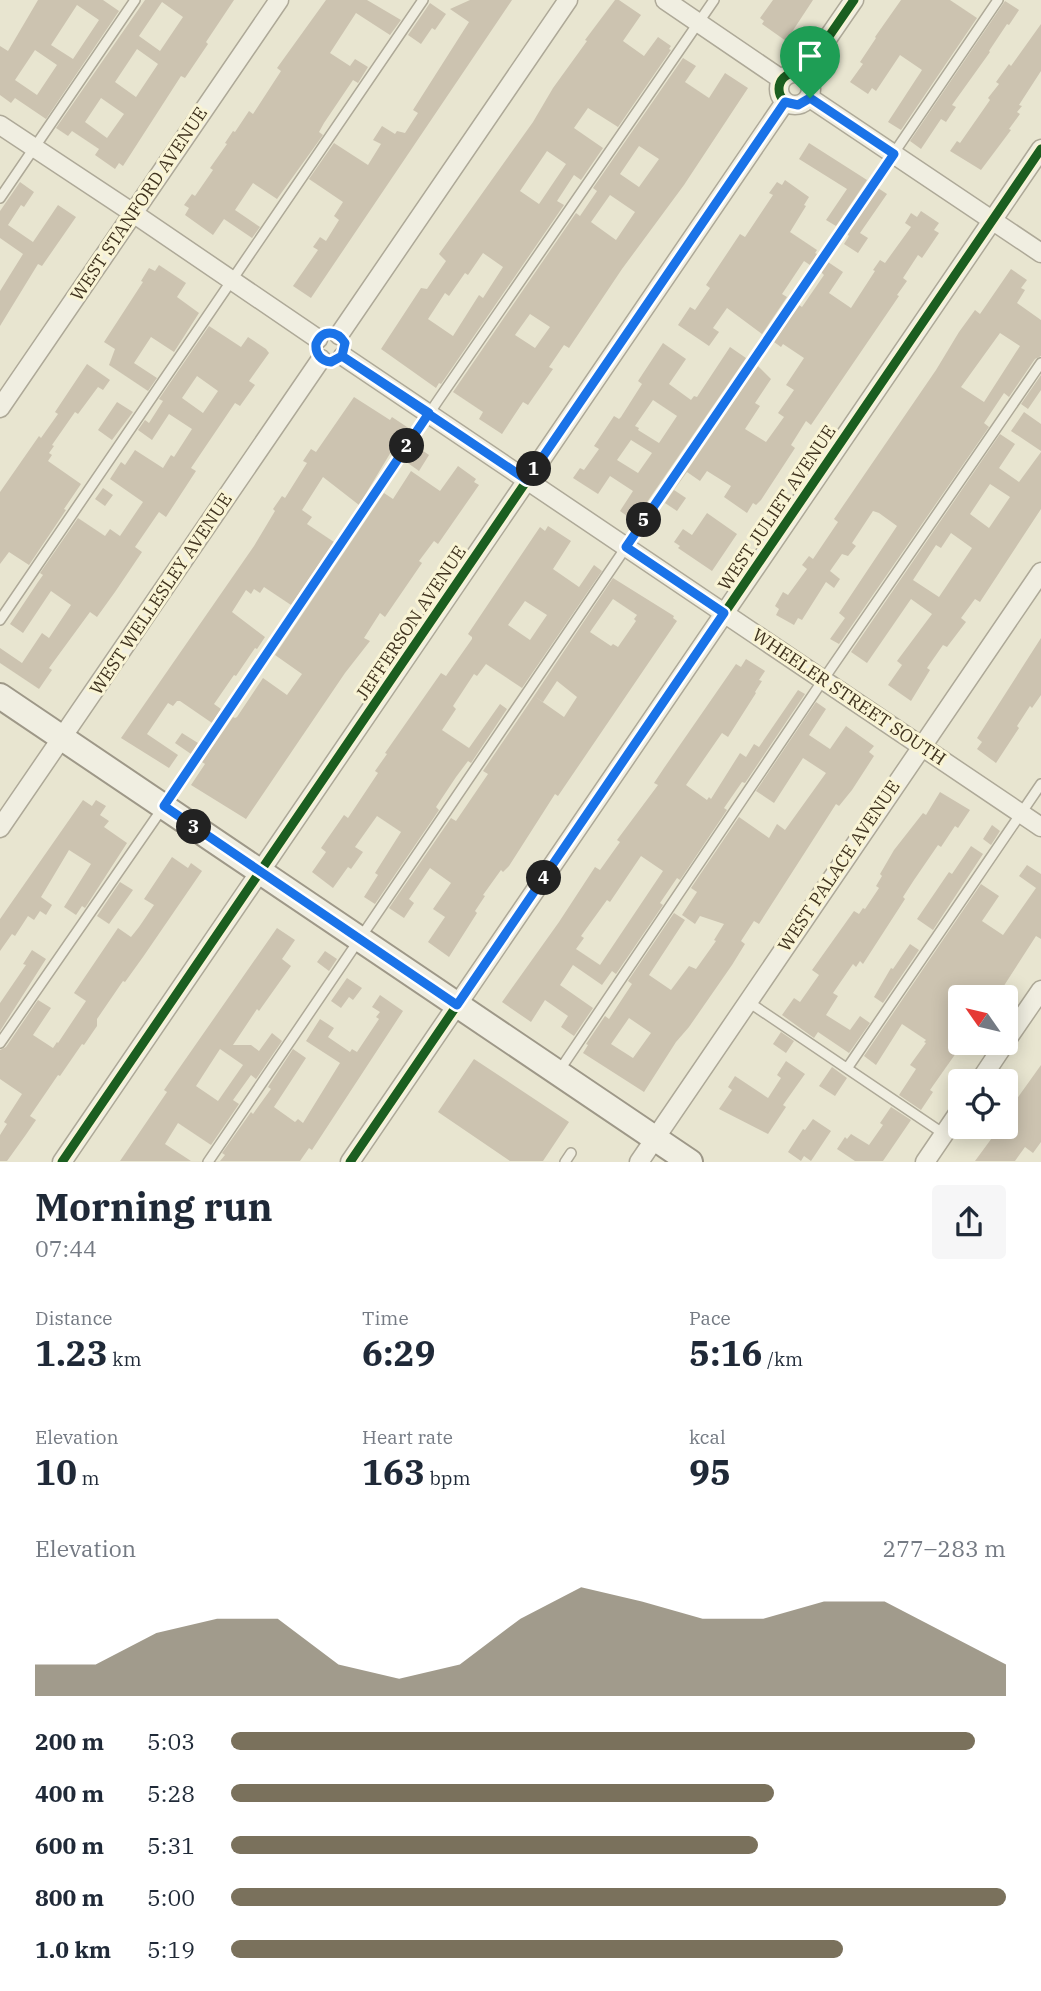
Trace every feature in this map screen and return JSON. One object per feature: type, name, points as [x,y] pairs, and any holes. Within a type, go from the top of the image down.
[{"type":"street","name":"WEST STANFORD AVENUE","points":[[0,408],[279,0]]},
{"type":"street","points":[[339,335],[568,0]]},
{"type":"street","points":[[665,0],[781,79]]},
{"type":"street","points":[[803,74],[854,0]]},
{"type":"street","points":[[791,72],[803,74],[811,87],[810,98],[798,105],[785,102],[779,93],[781,79],[791,72]]},
{"type":"street","points":[[810,98],[1041,253]]},
{"type":"street","name":"JEFFERSON AVENUE","points":[[62,1161],[785,102]]},
{"type":"street","points":[[0,125],[318,339]]},
{"type":"street","name":"WEST JULIET AVENUE","points":[[350,1161],[1041,149]]},
{"type":"street","points":[[331,332],[339,335],[345,343],[342,356],[331,362],[321,359],[316,346],[318,339],[331,332]]},
{"type":"street","name":"WHEELER STREET SOUTH","points":[[342,356],[1041,827]]},
{"type":"street","name":"WEST WELLESLEY AVENUE","points":[[0,828],[321,359]]},
{"type":"street","name":"WEST PALACE AVENUE","points":[[639,1161],[1041,572]]},
{"type":"street","points":[[0,696],[690,1161]]},
{"type":"street","points":[[1018,1024],[1041,990]]},
{"type":"street","points":[[925,1161],[948,1128]]},
{"type":"lane","points":[[0,198],[135,0]]},
{"type":"lane","points":[[0,620],[423,0]]},
{"type":"lane","points":[[0,1043],[714,0]]},
{"type":"lane","points":[[208,1161],[998,0]]},
{"type":"lane","points":[[558,1073],[1041,363]]},
{"type":"lane","points":[[848,1067],[1041,784]]},
{"type":"lane","points":[[747,1001],[944,1134]]},
{"type":"building","points":[[38,0],[103,0],[119,11],[46,119],[15,98],[11,103],[0,95],[0,46],[8,51]],"holes":[[[77,5],[99,20],[73,59],[51,45]],[[35,50],[57,65],[37,95],[15,80]]]},
{"type":"building","points":[[145,0],[234,0],[206,42],[208,44],[185,78],[181,76],[123,166],[119,163],[115,169],[95,155],[99,149],[72,131],[68,136],[56,128]],"holes":[[[162,2],[183,17],[160,51],[139,36]],[[137,49],[158,64],[136,97],[115,82]],[[101,98],[124,114],[107,138],[85,122]]]},
{"type":"building","points":[[326,0],[367,0],[401,20],[390,35],[356,13],[330,53],[350,66],[355,59],[368,67],[358,83],[353,80],[319,132],[323,135],[277,199],[253,183],[235,210],[260,227],[252,238],[224,219],[213,235],[185,215],[189,208],[184,205],[192,194],[195,196],[213,170],[210,168],[233,131],[235,132],[249,111],[253,114],[281,71],[277,68]]},
{"type":"building","points":[[470,0],[512,0],[311,298],[293,286],[318,250],[313,247],[320,237],[326,241],[339,220],[334,216],[343,202],[309,179],[334,143],[368,165],[381,144],[373,140],[382,126],[395,134],[397,131],[405,133],[418,113],[413,110],[469,22],[450,9]]},
{"type":"building","points":[[615,0],[619,0],[641,15],[623,41],[644,56],[658,37],[671,46],[671,50],[618,127],[588,108],[574,128],[603,148],[581,180],[574,175],[557,201],[564,205],[436,388],[381,349],[421,288],[427,289],[446,261],[439,254],[533,122],[553,88],[587,41],[585,40]],"holes":[[[547,151],[566,164],[539,204],[520,191]],[[483,253],[503,267],[483,298],[479,295],[453,336],[428,319],[445,293],[449,296]]]},
{"type":"building","points":[[773,0],[813,0],[786,41],[762,24],[764,21],[760,18]]},
{"type":"building","points":[[901,0],[950,0],[977,18],[901,130],[888,122],[922,70],[900,55],[876,91],[872,88],[868,94],[850,82],[863,64],[860,62],[875,37]]},
{"type":"building","points":[[1005,1],[1019,10],[952,105],[956,107],[946,122],[941,119],[921,149],[910,141]]},
{"type":"building","points":[[430,3],[446,14],[421,44],[408,35]]},
{"type":"building","points":[[1041,24],[1041,71],[1019,105],[1022,106],[1017,112],[1020,114],[1009,129],[1011,130],[981,170],[950,151],[957,141],[960,143],[990,100],[988,98],[999,84],[996,82]]},
{"type":"building","points":[[683,58],[696,66],[685,82],[709,98],[725,73],[748,88],[684,185],[622,269],[569,348],[564,345],[549,367],[553,369],[528,405],[523,402],[502,434],[479,419],[483,412],[453,392],[576,213],[580,216],[597,191],[593,188]],"holes":[[[639,146],[659,159],[639,187],[620,174]],[[610,195],[635,212],[616,240],[591,222]],[[530,314],[550,327],[535,348],[515,335]]]},
{"type":"building","points":[[809,143],[867,180],[836,226],[826,220],[847,189],[799,159]]},
{"type":"building","points":[[785,180],[809,197],[790,232],[817,250],[817,254],[810,265],[804,261],[782,294],[787,297],[762,334],[727,308],[713,328],[719,332],[709,346],[678,325],[690,307],[695,310],[710,288],[706,285],[740,234],[745,237],[773,195],[769,193],[777,182],[782,185]]},
{"type":"building","points":[[20,182],[34,192],[24,207],[21,205],[8,225],[33,242],[58,205],[76,217],[42,266],[38,264],[0,326],[0,291],[23,254],[0,238],[0,211]]},
{"type":"building","points":[[878,188],[887,194],[860,233],[868,238],[858,253],[844,244],[849,236],[847,234]]},
{"type":"building","points":[[921,211],[939,223],[934,230],[939,233],[922,258],[918,255],[903,278],[907,281],[897,295],[899,296],[811,425],[806,421],[791,445],[795,448],[761,500],[756,505],[753,503],[747,513],[724,497],[731,486],[707,471],[700,481],[687,472],[674,490],[686,498],[677,511],[665,503],[758,366],[771,379],[755,403],[760,406],[745,429],[766,442],[784,417],[778,413],[794,390],[786,385],[804,358],[783,344],[781,347],[774,342],[824,275],[821,272],[828,262],[843,272],[829,293],[851,308],[880,260],[885,263],[911,227],[905,223],[911,213],[917,217]]},
{"type":"building","points":[[159,265],[186,283],[177,297],[199,313],[174,352],[151,337],[134,363],[157,378],[148,391],[109,365],[115,349],[104,342],[143,282],[141,281],[149,268],[155,271]]},
{"type":"building","points":[[1011,269],[1027,280],[1021,288],[1025,290],[1017,303],[1041,320],[1041,356],[1035,359],[1009,397],[1004,393],[984,423],[989,427],[839,644],[830,639],[845,618],[839,613],[897,526],[879,513],[873,511],[852,543],[856,546],[848,556],[842,554],[830,571],[840,579],[834,588],[826,582],[802,620],[798,618],[794,625],[776,615],[779,609],[775,606],[783,592],[788,595],[807,569],[802,565],[809,556],[813,559],[838,522],[834,519],[959,332],[975,310],[980,314]],"holes":[[[1000,333],[1020,346],[984,402],[961,387]]]},
{"type":"building","points":[[209,326],[241,347],[248,337],[269,353],[249,381],[255,385],[240,406],[235,403],[191,468],[196,471],[166,517],[159,512],[135,547],[142,552],[115,592],[97,617],[90,612],[49,668],[52,670],[39,689],[0,663],[0,648],[22,663],[42,633],[49,638],[71,605],[51,591],[23,633],[10,624],[43,575],[40,573],[78,518],[105,536],[110,529],[120,536],[143,502],[110,479],[121,462],[125,465],[135,450],[163,468],[171,455],[174,457],[192,429],[169,414],[152,440],[138,430],[145,420],[149,423],[163,401],[159,399]],"holes":[[[197,376],[218,391],[203,413],[182,398]]]},
{"type":"building","points":[[663,343],[686,359],[669,384],[691,400],[694,396],[697,397],[730,347],[746,358],[634,521],[620,511],[633,491],[610,476],[598,494],[573,478],[580,468],[584,470],[599,449],[594,446],[614,416],[619,419],[621,417],[642,384],[638,381]],"holes":[[[653,400],[677,416],[659,443],[635,426]],[[631,440],[652,453],[638,473],[617,460]]]},
{"type":"building","points":[[87,364],[110,380],[103,390],[98,387],[78,414],[75,412],[52,445],[54,446],[49,453],[52,455],[48,461],[81,484],[29,565],[9,552],[0,564],[0,492],[39,436],[41,438],[58,414],[55,412]]},
{"type":"building","points":[[1041,375],[1041,390],[1028,409],[1021,404]]},
{"type":"building","points":[[354,397],[390,420],[392,417],[410,429],[394,454],[391,452],[359,505],[323,477],[302,510],[312,517],[307,524],[334,542],[291,605],[264,587],[260,593],[254,589],[251,594],[246,590],[232,612],[265,637],[214,704],[221,709],[212,723],[180,701],[173,706],[168,703],[147,734],[178,755],[169,768],[121,738],[254,546],[275,511],[273,509],[282,496],[285,498],[307,463],[303,461],[311,449],[316,452]]},
{"type":"building","points":[[117,402],[133,412],[112,440],[98,430]]},
{"type":"building","points":[[1024,412],[1041,424],[1041,451],[1011,431]]},
{"type":"building","points":[[1000,434],[1015,444],[999,468],[1019,482],[1041,452],[1041,509],[980,602],[975,599],[961,618],[966,622],[947,647],[943,645],[927,668],[930,670],[911,701],[888,685],[902,665],[897,661],[932,614],[911,599],[867,663],[851,652]],"holes":[[[990,484],[1010,497],[989,528],[970,514]],[[951,533],[972,548],[939,597],[913,580],[936,545],[941,548]]]},
{"type":"building","points":[[416,446],[429,455],[419,471],[405,461]]},
{"type":"building","points":[[458,466],[476,479],[474,482],[479,485],[438,544],[434,541],[419,561],[422,563],[385,617],[380,613],[364,638],[370,641],[345,673],[246,819],[191,785],[205,764],[202,762],[263,678],[287,695],[302,674],[275,655],[384,493],[393,499],[411,471],[440,491]]},
{"type":"building","points":[[103,488],[113,495],[105,506],[95,499]]},
{"type":"building","points":[[707,513],[737,534],[712,571],[678,548],[680,546],[674,542],[683,529],[692,535]]},
{"type":"building","points":[[548,526],[571,541],[553,569],[579,587],[594,565],[602,571],[522,688],[486,664],[477,676],[474,674],[453,706],[456,709],[442,730],[469,748],[500,704],[507,709],[471,763],[468,761],[456,777],[436,807],[439,810],[375,904],[364,897],[378,875],[375,873],[401,832],[377,816],[355,847],[363,852],[333,888],[312,872],[326,852],[321,848],[344,815],[348,818],[378,773],[375,771],[387,754],[385,753],[441,673],[446,676],[472,639],[468,634],[540,527],[545,531]],"holes":[[[525,601],[547,615],[530,640],[508,625]]]},
{"type":"building","points":[[613,578],[674,616],[677,621],[558,796],[555,794],[509,866],[503,872],[501,870],[483,895],[485,896],[475,911],[477,913],[449,957],[428,942],[445,917],[433,909],[451,883],[430,868],[409,899],[414,903],[404,918],[389,908],[451,818],[456,821],[488,774],[483,771]],"holes":[[[613,599],[637,615],[634,619],[636,621],[618,647],[613,644],[611,646],[590,632]],[[557,681],[577,697],[564,717],[534,696],[543,702]]]},
{"type":"building","points":[[1041,638],[1041,695],[1032,708],[1030,706],[996,763],[977,749],[982,742],[977,738]]},
{"type":"building","points":[[746,659],[765,671],[759,680],[762,681],[756,693],[728,737],[722,733],[686,785],[707,800],[709,797],[711,799],[740,753],[746,757],[754,744],[759,747],[798,690],[805,694],[745,783],[742,782],[724,808],[727,810],[680,880],[677,878],[660,903],[663,905],[616,974],[612,971],[602,985],[573,965],[560,985],[593,1008],[574,1036],[561,1027],[568,1016],[545,1000],[531,1022],[502,1002],[595,867],[600,870],[620,842],[617,840],[658,785],[654,783],[736,664],[741,667]],"holes":[[[641,856],[663,871],[600,965],[576,949],[584,938],[581,936],[607,900],[610,902]]]},
{"type":"building","points":[[816,702],[826,709],[809,735],[830,749],[846,726],[874,746],[869,752],[874,756],[852,790],[839,806],[836,804],[759,924],[754,921],[741,941],[745,944],[732,965],[676,1042],[644,1092],[583,1053],[588,1045],[586,1044],[605,1016],[609,1019],[632,984],[628,981],[674,913],[685,920],[649,975],[671,990],[689,966],[696,969],[716,941],[714,940],[724,924],[700,916],[695,924],[682,915],[697,892],[691,888],[739,817],[769,838],[777,824],[785,830],[826,773],[803,758],[774,803],[756,791]],"holes":[[[629,1018],[651,1033],[633,1058],[611,1044]]]},
{"type":"building","points":[[182,733],[198,743],[191,754],[175,743]]},
{"type":"building","points":[[940,792],[970,810],[941,847],[938,845],[863,964],[860,961],[856,967],[853,964],[833,993],[838,996],[826,1015],[850,1030],[860,1016],[870,1023],[849,1053],[818,1032],[814,1038],[782,1015],[794,998],[800,1002],[819,975],[812,970],[854,911],[859,914],[865,909],[879,888],[876,886],[882,876],[880,874],[894,850],[923,813],[926,815]]},
{"type":"building","points":[[83,800],[92,806],[96,800],[106,806],[100,815],[109,821],[104,827],[127,843],[85,908],[82,906],[76,915],[64,907],[91,864],[69,850],[41,897],[52,905],[46,915],[40,911],[34,920],[28,916],[15,936],[12,934],[0,951],[0,919]]},
{"type":"building","points":[[992,825],[1000,831],[991,845],[983,839]]},
{"type":"building","points":[[971,846],[983,854],[933,930],[917,919],[949,872],[952,874]]},
{"type":"building","points":[[172,857],[188,868],[191,863],[202,871],[97,1019],[97,1026],[84,1045],[82,1044],[60,1076],[58,1075],[30,1116],[36,1120],[25,1136],[7,1161],[0,1161],[0,1135],[7,1124],[4,1122],[22,1094],[0,1079],[0,1050],[6,1047],[38,1000],[51,1008],[33,1035],[53,1048],[58,1043],[86,1001],[74,993],[118,928],[131,937],[139,927],[154,905],[144,899]]},
{"type":"building","points":[[1027,865],[1041,874],[1041,939],[1036,936],[1004,985],[948,985],[948,1055],[955,1055],[930,1090],[933,1092],[921,1110],[899,1095],[916,1069],[910,1065],[926,1040],[902,1024],[876,1065],[864,1056],[981,884],[999,896],[982,921],[1003,935],[1036,888],[1019,876]]},
{"type":"building","points":[[120,882],[133,890],[109,924],[97,916]]},
{"type":"building","points":[[277,928],[295,940],[282,959],[291,966],[233,1045],[251,1045],[259,1051],[272,1033],[282,1041],[256,1079],[251,1075],[233,1100],[239,1104],[211,1145],[178,1123],[165,1144],[191,1161],[120,1161],[167,1092],[164,1090]],"holes":[[[220,1049],[243,1065],[218,1101],[196,1086]]]},
{"type":"building","points":[[910,944],[919,950],[883,1003],[874,997],[891,968],[893,969]]},
{"type":"building","points":[[32,950],[46,959],[0,1031],[0,1003],[26,965],[23,964]]},
{"type":"building","points":[[325,951],[337,959],[329,971],[317,962]]},
{"type":"building","points":[[347,978],[362,988],[353,1000],[349,997],[341,1008],[331,1001]]},
{"type":"building","points":[[380,995],[403,1011],[312,1150],[309,1148],[300,1161],[220,1161],[225,1155],[222,1153],[251,1112],[253,1114],[271,1089],[268,1087],[293,1049],[306,1058],[274,1107],[295,1122],[298,1119],[303,1123],[340,1063],[306,1041],[320,1019],[334,1028],[328,1037],[350,1052],[352,1049],[357,1052],[379,1019],[376,1017],[380,1012],[372,1007]]},
{"type":"building","points":[[781,1032],[794,1041],[786,1053],[773,1044]]},
{"type":"building","points":[[474,1059],[569,1122],[543,1161],[510,1161],[438,1112]]},
{"type":"building","points":[[786,1061],[805,1074],[783,1105],[786,1107],[768,1134],[719,1109],[732,1090],[728,1087],[735,1076],[768,1098],[781,1078],[777,1075]]},
{"type":"building","points":[[1041,1065],[1041,1142],[1033,1153],[1025,1147],[1015,1161],[975,1161],[991,1139],[1018,1139],[1018,1097]]},
{"type":"building","points":[[832,1067],[847,1078],[835,1096],[819,1086]]},
{"type":"building","points":[[891,1107],[911,1120],[883,1161],[855,1161],[837,1149],[845,1137],[847,1139],[851,1134],[869,1145]]},
{"type":"building","points":[[813,1119],[831,1131],[811,1161],[804,1156],[801,1161],[788,1152]]},
{"type":"cycle path","points":[[803,74],[854,0]]},
{"type":"cycle path","points":[[795,73],[807,77],[811,89],[807,101],[795,105],[783,101],[779,89],[783,77],[795,73]]},
{"type":"cycle path","points":[[62,1162],[785,102]]},
{"type":"cycle path","points":[[350,1162],[1041,149]]},
{"type":"route","points":[[810,98],[798,105],[785,102],[527,480],[429,413],[345,358],[342,356],[335,362],[321,359],[316,344],[324,334],[331,332],[339,335],[345,343],[342,356],[429,413],[164,806],[457,1005],[724,613],[626,547],[894,154],[810,98]]}]
